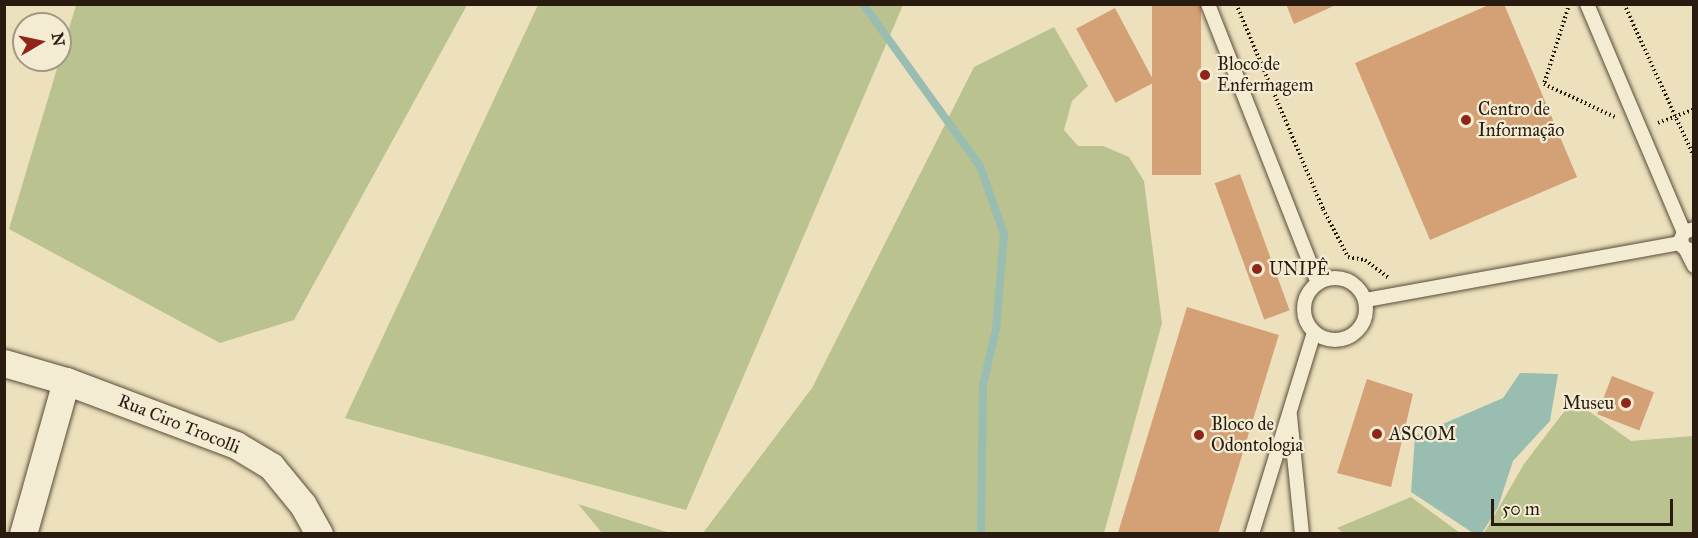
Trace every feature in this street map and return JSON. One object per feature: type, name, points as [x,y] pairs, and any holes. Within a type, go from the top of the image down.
[{"type":"street","name":"Rua Ciro Trocolli","points":[[4,363],[66,381],[236,445],[271,466],[303,505],[319,534]]},
{"type":"street","points":[[23,534],[66,381]]},
{"type":"street","points":[[296,534],[303,505]]},
{"type":"lane","points":[[1208,4],[1318,283]]},
{"type":"lane","points":[[1587,4],[1688,241],[1694,266]]},
{"type":"lane","points":[[1366,300],[1688,241]]},
{"type":"lane","points":[[1329,278],[1351,282],[1366,300],[1365,320],[1351,336],[1332,340],[1314,332],[1304,311],[1305,301],[1318,283],[1329,278]]},
{"type":"lane","points":[[1252,534],[1314,332]]},
{"type":"lane","points":[[1289,411],[1302,534]]},
{"type":"path","points":[[1236,4],[1323,209],[1348,257],[1365,260],[1394,282]]},
{"type":"path","points":[[1569,4],[1544,84],[1625,122]]},
{"type":"path","points":[[1624,4],[1694,157]]},
{"type":"path","points":[[1640,131],[1694,109]]},
{"type":"green space","points":[[76,4],[467,5],[294,320],[220,343],[9,229],[56,72],[72,72],[72,17]]},
{"type":"green space","points":[[538,5],[903,5],[686,510],[345,418]]},
{"type":"green space","points":[[1054,27],[1088,86],[1072,101],[1064,130],[1078,146],[1103,146],[1129,157],[1144,181],[1162,323],[1104,533],[703,533],[812,388],[974,67]]},
{"type":"green space","points":[[1573,400],[1631,441],[1693,436],[1693,533],[1484,533],[1524,464]]},
{"type":"green space","points":[[1411,497],[1460,533],[1345,534],[1337,528]]},
{"type":"green space","points":[[578,504],[670,533],[602,533]]},
{"type":"water","points":[[1520,373],[1558,374],[1550,421],[1513,461],[1498,507],[1482,533],[1473,533],[1411,492],[1415,436],[1503,398]]},
{"type":"building","points":[[1152,4],[1201,4],[1201,175],[1152,175]]},
{"type":"building","points":[[1286,4],[1338,4],[1294,24]]},
{"type":"building","name":"Centro de Informação","points":[[1491,4],[1504,4],[1577,177],[1430,240],[1355,63]]},
{"type":"building","points":[[1115,8],[1154,82],[1116,103],[1076,29]]},
{"type":"building","points":[[1240,174],[1290,310],[1264,319],[1215,183]]},
{"type":"building","name":"Bloco de Odontologia","points":[[1187,307],[1279,335],[1218,534],[1118,534]]},
{"type":"building","name":"Museu","points":[[1612,376],[1654,392],[1639,430],[1597,414]]},
{"type":"building","name":"ASCOM","points":[[1367,379],[1413,394],[1391,487],[1337,473]]},
{"type":"waterway","points":[[863,4],[980,166],[1004,234],[996,329],[983,385],[981,534]]},
{"type":"place","name":"Bloco de Enfermagem","points":[[1205,75]]},
{"type":"place","name":"Centro de Informação","points":[[1466,120]]},
{"type":"place","name":"UNIPÊ","points":[[1257,269]]},
{"type":"place","name":"Museu","points":[[1626,403]]},
{"type":"place","name":"ASCOM","points":[[1377,434]]},
{"type":"place","name":"Bloco de Odontologia","points":[[1199,435]]}]
